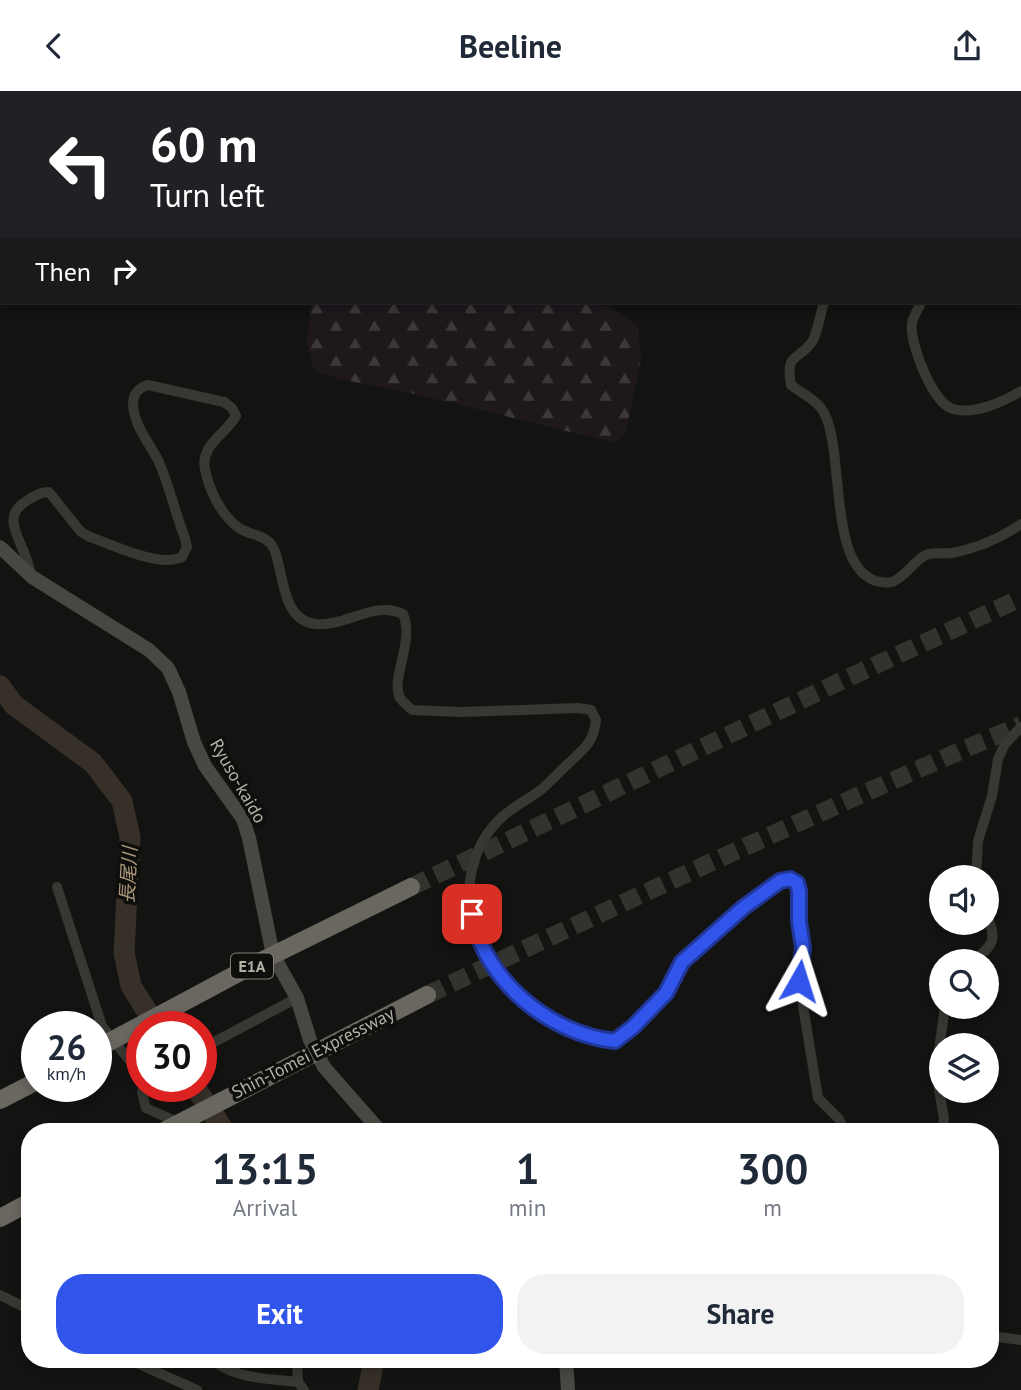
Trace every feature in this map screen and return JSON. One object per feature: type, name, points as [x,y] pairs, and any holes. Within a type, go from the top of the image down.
[{"type":"highway","name":"E1A","points":[[112,1040],[257,963],[411,887]]},
{"type":"highway","name":"Shin-Tomei Expressway","points":[[179,1123],[428,995]]},
{"type":"highway","points":[[0,1100],[21,1089]]},
{"type":"highway","points":[[0,1218],[21,1207]]},
{"type":"main road","name":"Ryuso-kaido","points":[[0,547],[32,577],[149,650],[168,668],[200,754],[243,819],[273,955],[298,998],[310,1040],[324,1067],[373,1123]]},
{"type":"main road","points":[[567,1368],[568,1390]]},
{"type":"street","points":[[823,305],[812,341],[793,358],[788,369],[791,385],[821,408],[830,431],[841,516],[853,560],[864,576],[878,582],[891,582],[909,571],[926,555],[952,553],[998,539],[1021,524]]},
{"type":"street","points":[[919,305],[912,323],[914,344],[929,382],[949,409],[963,411],[978,408],[1005,400],[1021,391]]},
{"type":"street","points":[[32,577],[27,558],[14,531],[13,514],[19,506],[42,492],[49,492],[81,532],[90,537],[160,560],[174,561],[182,557],[187,547],[185,538],[158,461],[144,437],[133,407],[134,395],[140,388],[148,385],[224,402],[232,408],[236,416],[230,426],[206,450],[204,467],[219,506],[226,515],[240,529],[263,537],[274,547],[291,607],[300,618],[315,624],[350,619],[381,609],[403,614],[407,634],[397,685],[401,699],[412,710],[463,712],[578,708],[591,710],[596,720],[589,746],[543,788],[502,817],[478,849],[471,874],[470,898],[475,929],[503,982],[563,1027],[597,1039],[615,1041],[633,1027],[666,993],[682,962],[744,907],[780,881],[790,879],[797,883],[799,891],[799,921],[803,948],[799,981],[818,1098],[841,1123]]},
{"type":"street","points":[[977,865],[978,841],[992,796],[998,759],[1005,744],[1021,727]]},
{"type":"street","points":[[57,887],[102,1026],[126,1056]]},
{"type":"street","points":[[217,1040],[298,998]]},
{"type":"street","points":[[943,1019],[936,1072],[943,1123]]},
{"type":"street","points":[[144,1102],[146,1108],[176,1123]]},
{"type":"street","points":[[0,1295],[21,1306]]},
{"type":"street","points":[[999,1337],[1021,1340]]},
{"type":"street","points":[[148,1368],[197,1390]]},
{"type":"street","points":[[223,1368],[237,1374],[301,1386],[298,1368]]},
{"type":"green space","points":[[311,305],[601,305],[638,326],[641,359],[626,432],[615,443],[411,393],[339,379],[314,370],[307,343]]},
{"type":"waterway","name":"長尾川","points":[[0,686],[14,705],[93,763],[122,801],[130,837],[124,953],[131,986],[147,1011]]},
{"type":"waterway","name":"長尾川","points":[[205,1102],[219,1123]]},
{"type":"waterway","name":"長尾川","points":[[368,1390],[372,1368]]},
{"type":"tunnel","points":[[411,887],[1021,598]]},
{"type":"tunnel","points":[[427,995],[723,857],[1021,725]]},
{"type":"route","points":[[472,914],[475,929],[503,982],[563,1027],[597,1039],[615,1041],[633,1027],[666,993],[682,962],[744,907],[780,881],[790,879],[797,883],[799,891],[799,921],[803,948],[799,981]]}]
